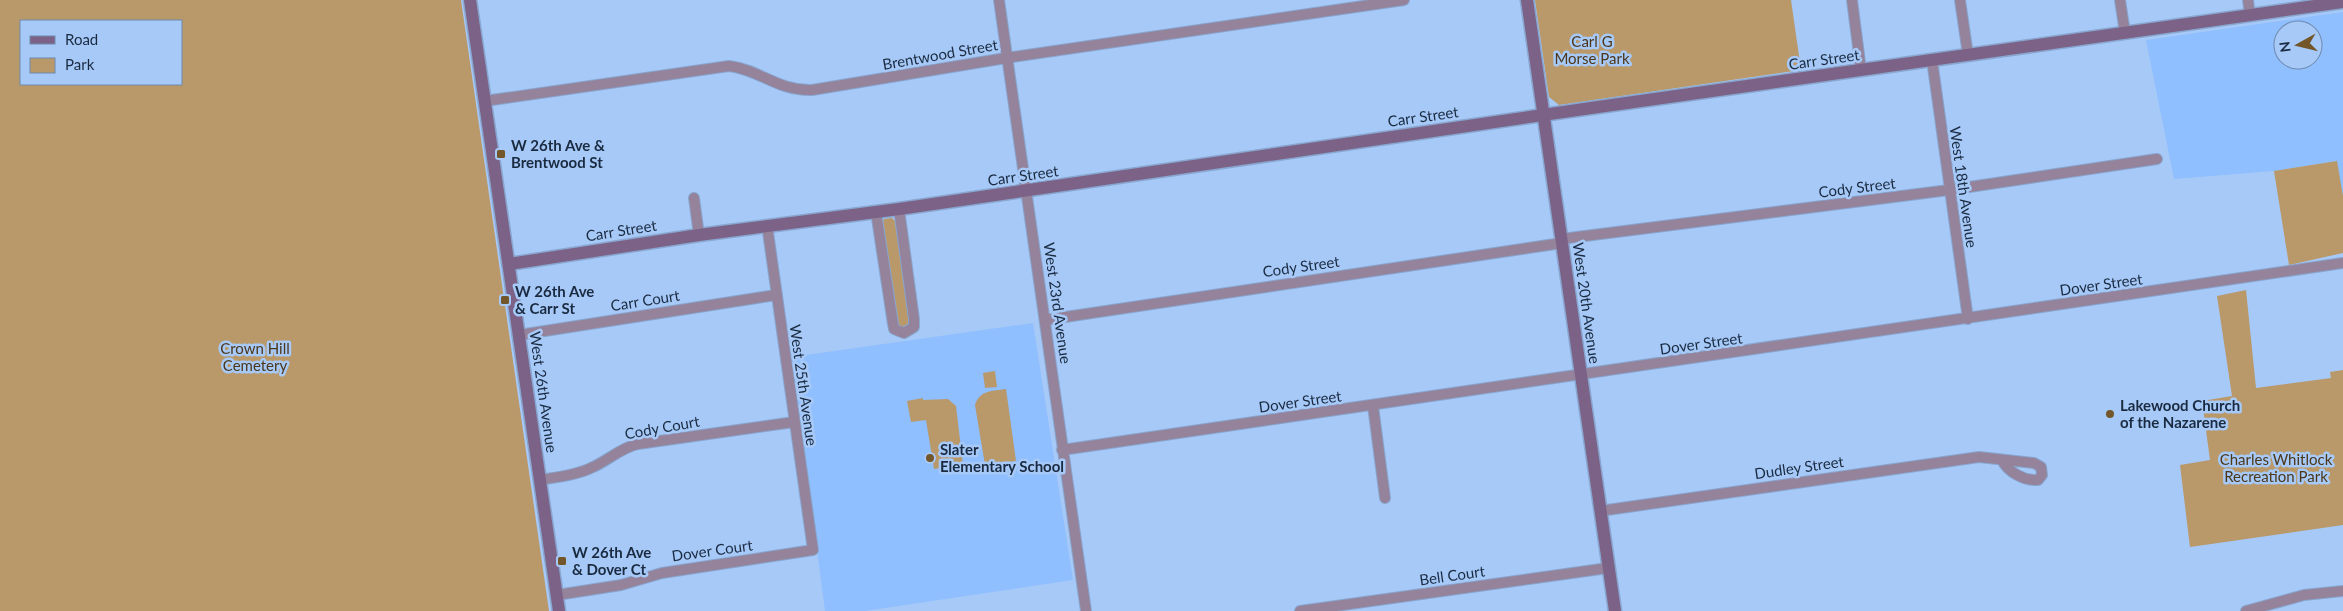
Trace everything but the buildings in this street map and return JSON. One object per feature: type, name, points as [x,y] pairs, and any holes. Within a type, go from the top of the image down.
[{"type":"street","name":"West 26th Avenue","points":[[470,0],[560,611]]},
{"type":"street","name":"West 23rd Avenue","points":[[999,0],[1086,611]]},
{"type":"street","name":"Brentwood Street","points":[[485,101],[729,66],[752,71],[790,89],[812,90],[1006,58],[1404,0]]},
{"type":"street","name":"West 20th Avenue","points":[[1527,0],[1614,611]]},
{"type":"street","points":[[1852,0],[1861,70]]},
{"type":"street","points":[[1960,0],[1968,55]]},
{"type":"street","points":[[2120,0],[2125,33]]},
{"type":"street","points":[[2248,0],[2250,16]]},
{"type":"street","name":"Carr Street","points":[[509,264],[767,225],[1027,191],[2343,2]]},
{"type":"street","name":"West 18th Avenue","points":[[1932,60],[1968,319]]},
{"type":"street","name":"Cody Street","points":[[1045,320],[1561,241],[1949,190],[2156,159]]},
{"type":"street","points":[[694,198],[699,235]]},
{"type":"street","points":[[876,212],[894,329],[904,333],[914,327],[914,319],[899,209]]},
{"type":"street","name":"West 25th Avenue","points":[[767,225],[813,550]]},
{"type":"street","name":"Dover Street","points":[[1062,450],[2343,264]]},
{"type":"street","name":"Carr Court","points":[[519,335],[776,295]]},
{"type":"street","points":[[1373,406],[1385,498]]},
{"type":"street","name":"Cody Court","points":[[540,480],[581,472],[594,467],[620,450],[638,444],[794,422]]},
{"type":"street","name":"Dudley Street","points":[[1600,511],[1957,459],[1979,457],[2002,460]]},
{"type":"street","name":"Dover Court","points":[[557,595],[616,586],[662,573],[813,550]]},
{"type":"street","name":"Bell Court","points":[[1300,611],[1608,568]]},
{"type":"street","points":[[2246,611],[2304,595],[2343,591]]},
{"type":"shaded area","points":[[2343,12],[2343,196],[2336,161],[2274,171],[2174,179],[2146,40],[2273,22],[2273,70],[2323,70],[2323,20],[2287,20]]},
{"type":"shaded area","name":"Slater Elementary School","points":[[1033,323],[1073,580],[865,611],[825,611],[792,357]]},
{"type":"green space","name":"Crown Hill Cemetery","points":[[0,0],[461,0],[549,611],[0,611]]},
{"type":"green space","name":"Carl G Morse Park","points":[[1535,0],[1791,0],[1801,70],[1559,105],[1549,97]]},
{"type":"green space","points":[[2337,161],[2343,196],[2343,253],[2289,265],[2274,171]]},
{"type":"green space","points":[[892,218],[895,221],[910,319],[910,325],[904,329],[898,326],[882,225],[884,219]]},
{"type":"green space","name":"Charles Whitlock Recreation Park","points":[[2246,290],[2256,388],[2331,378],[2330,372],[2343,370],[2343,525],[2190,547],[2180,465],[2210,460],[2202,401],[2232,396],[2217,296]]},
{"type":"green space","points":[[995,371],[997,387],[985,388],[983,373]]},
{"type":"green space","points":[[1006,389],[1016,461],[985,465],[975,405],[983,394]]},
{"type":"green space","points":[[923,398],[923,400],[948,399],[956,406],[963,465],[934,469],[926,420],[911,422],[907,401]]},
{"type":"place","name":"W 26th Ave & Brentwood St","points":[[501,154]]},
{"type":"place","name":"W 26th Ave & Carr St","points":[[505,300]]},
{"type":"place","name":"Lakewood Church of the Nazarene","points":[[2110,414]]},
{"type":"place","name":"Slater Elementary School","points":[[930,458]]},
{"type":"place","name":"W 26th Ave & Dover Ct","points":[[562,561]]}]
